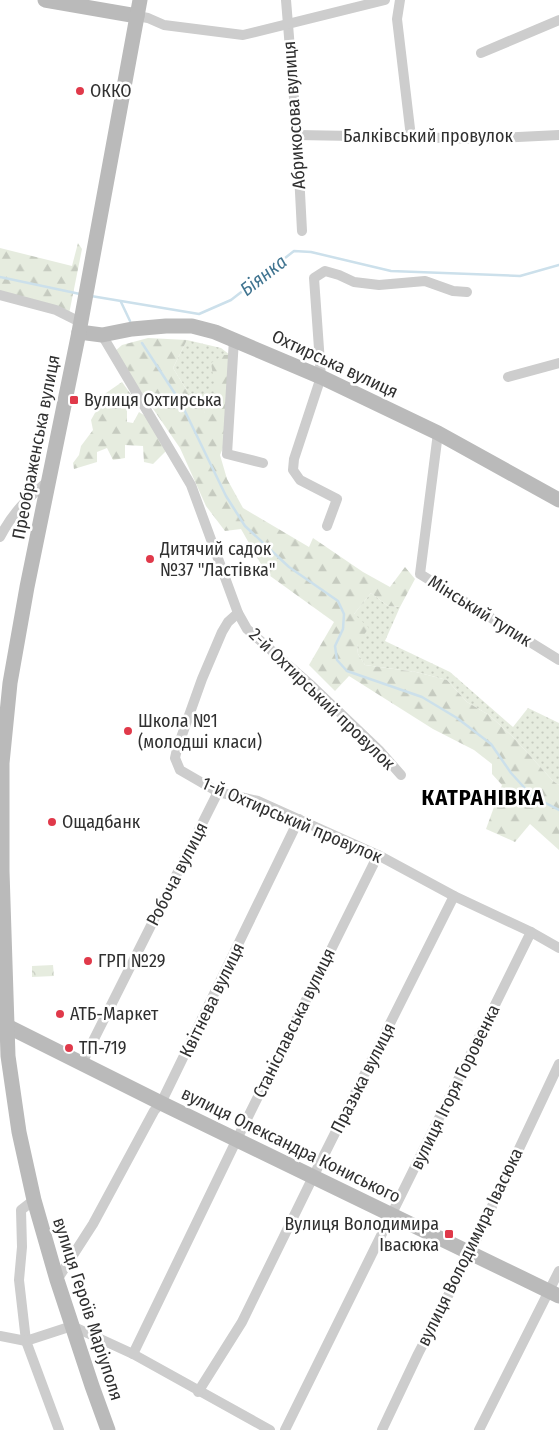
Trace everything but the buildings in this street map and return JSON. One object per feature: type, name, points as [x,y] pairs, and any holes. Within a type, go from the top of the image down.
[{"type":"main road","points":[[45,0],[138,16]]},
{"type":"main road","name":"Преображенська вулиця","points":[[3,1024],[2,763],[10,683],[27,587],[116,135],[140,0]]},
{"type":"main road","name":"Охтирська вулиця","points":[[80,322],[102,335],[146,327],[192,326],[234,339],[438,433],[559,500]]},
{"type":"main road","name":"вулиця Героїв Маріуполя","points":[[3,1024],[4,1058],[34,1200],[57,1280],[108,1430]]},
{"type":"main road","name":"вулиця Олександра Кониського","points":[[3,1024],[161,1103],[554,1293]]},
{"type":"street","name":"Абрикосова вулиця","points":[[286,0],[297,135],[302,231]]},
{"type":"street","points":[[138,16],[164,25],[244,35],[385,0]]},
{"type":"street","points":[[400,0],[398,19],[412,137]]},
{"type":"street","points":[[481,53],[559,20]]},
{"type":"street","name":"Балківський провулок","points":[[297,135],[479,140],[559,135]]},
{"type":"street","points":[[327,526],[337,499],[300,480],[293,470],[294,459],[321,378],[314,278],[326,271],[354,282],[379,285],[425,280],[453,291],[467,292]]},
{"type":"street","points":[[0,295],[48,307],[80,322]]},
{"type":"street","name":"2-й Охтирський провулок","points":[[102,335],[191,485],[238,613],[247,629],[287,663],[379,750],[401,775]]},
{"type":"street","points":[[234,339],[228,454],[263,463]]},
{"type":"street","points":[[508,377],[559,363]]},
{"type":"street","name":"Мінський тупик","points":[[438,433],[420,574],[559,660]]},
{"type":"street","points":[[0,537],[9,520],[23,502],[49,480]]},
{"type":"street","name":"1-й Охтирський провулок","points":[[238,613],[228,622],[222,632],[202,679],[177,749],[175,758],[180,770],[218,792],[258,801],[378,855],[454,896],[531,932],[559,948]]},
{"type":"street","name":"Робоча вулиця","points":[[82,1063],[218,792]]},
{"type":"street","name":"Квітнева вулиця","points":[[57,1280],[94,1224],[154,1111],[161,1103],[300,819]]},
{"type":"street","name":"Станіславська вулиця","points":[[133,1354],[378,855]]},
{"type":"street","name":"Празька вулиця","points":[[198,1392],[242,1322],[454,896]]},
{"type":"street","name":"вулиця Ігоря Горовенка","points":[[285,1430],[531,932]]},
{"type":"street","name":"вулиця Володимира Івасюка","points":[[382,1430],[418,1354],[470,1253],[559,1064]]},
{"type":"street","name":"вулиця Героїв Маріуполя","points":[[34,1200],[21,1210],[22,1246],[19,1280],[26,1340],[59,1430]]},
{"type":"street","points":[[479,1430],[554,1293],[559,1271]]},
{"type":"street","points":[[0,1336],[26,1340],[72,1326],[133,1354],[198,1392],[270,1430]]},
{"type":"green space","points":[[78,243],[82,249],[69,314],[0,292],[0,248],[72,266]]},
{"type":"green space","points":[[148,338],[187,340],[173,368],[186,389],[200,400],[205,413],[212,401],[217,400],[211,363],[223,355],[230,355],[225,443],[220,455],[227,479],[243,508],[309,547],[313,538],[363,572],[390,587],[405,567],[415,579],[400,607],[388,606],[371,593],[354,614],[369,628],[357,644],[358,654],[365,665],[416,672],[447,680],[467,702],[489,715],[513,737],[553,781],[559,785],[559,850],[530,824],[515,842],[486,829],[502,785],[492,774],[492,764],[474,750],[433,729],[349,676],[335,691],[309,665],[334,622],[266,573],[241,529],[225,531],[206,506],[180,448],[114,352],[122,345]]},
{"type":"green space","points":[[187,340],[221,348],[230,355],[218,401],[205,414],[200,400],[186,389],[173,368]]},
{"type":"green space","points":[[122,382],[132,396],[127,410],[127,422],[133,423],[139,412],[147,417],[167,450],[153,464],[144,462],[143,446],[125,445],[125,458],[113,460],[107,448],[97,452],[97,462],[74,469],[73,463],[79,455],[81,446],[93,430],[91,420],[106,393]]},
{"type":"green space","points":[[371,593],[388,606],[400,607],[385,641],[450,672],[513,727],[528,708],[559,723],[559,785],[553,781],[513,737],[489,715],[467,702],[447,680],[416,672],[365,665],[358,654],[354,614]]},
{"type":"green space","points":[[53,965],[54,976],[32,977],[32,966]]},
{"type":"waterway","name":"Біянка","points":[[91,296],[199,314],[231,300],[294,251],[311,252],[391,271],[520,276],[559,265]]},
{"type":"waterway","name":"Біянка","points":[[0,277],[80,294]]},
{"type":"waterway","points":[[121,302],[130,321]]},
{"type":"waterway","points":[[142,343],[181,403],[226,496],[245,526],[289,567],[338,601],[344,614],[343,629],[335,646],[337,660],[347,671],[422,697],[457,718],[491,744],[511,773],[532,796],[559,810]]},
{"type":"place","name":"ОККО","points":[[80,91]]},
{"type":"place","name":"Вулиця Охтирська","points":[[74,400]]},
{"type":"place","name":"Дитячий садок №37 \"Ластівка\"","points":[[150,559]]},
{"type":"place","name":"Школа №1 (молодші класи)","points":[[128,731]]},
{"type":"place","name":"Ощадбанк","points":[[52,822]]},
{"type":"place","name":"ГРП №29","points":[[88,961]]},
{"type":"place","name":"АТБ-Маркет","points":[[60,1014]]},
{"type":"place","name":"ТП-719","points":[[69,1048]]},
{"type":"place","name":"Вулиця Володимира Івасюка","points":[[449,1234]]},
{"type":"district","name":"КАТРАНІВКА","points":[[483,797]]}]
